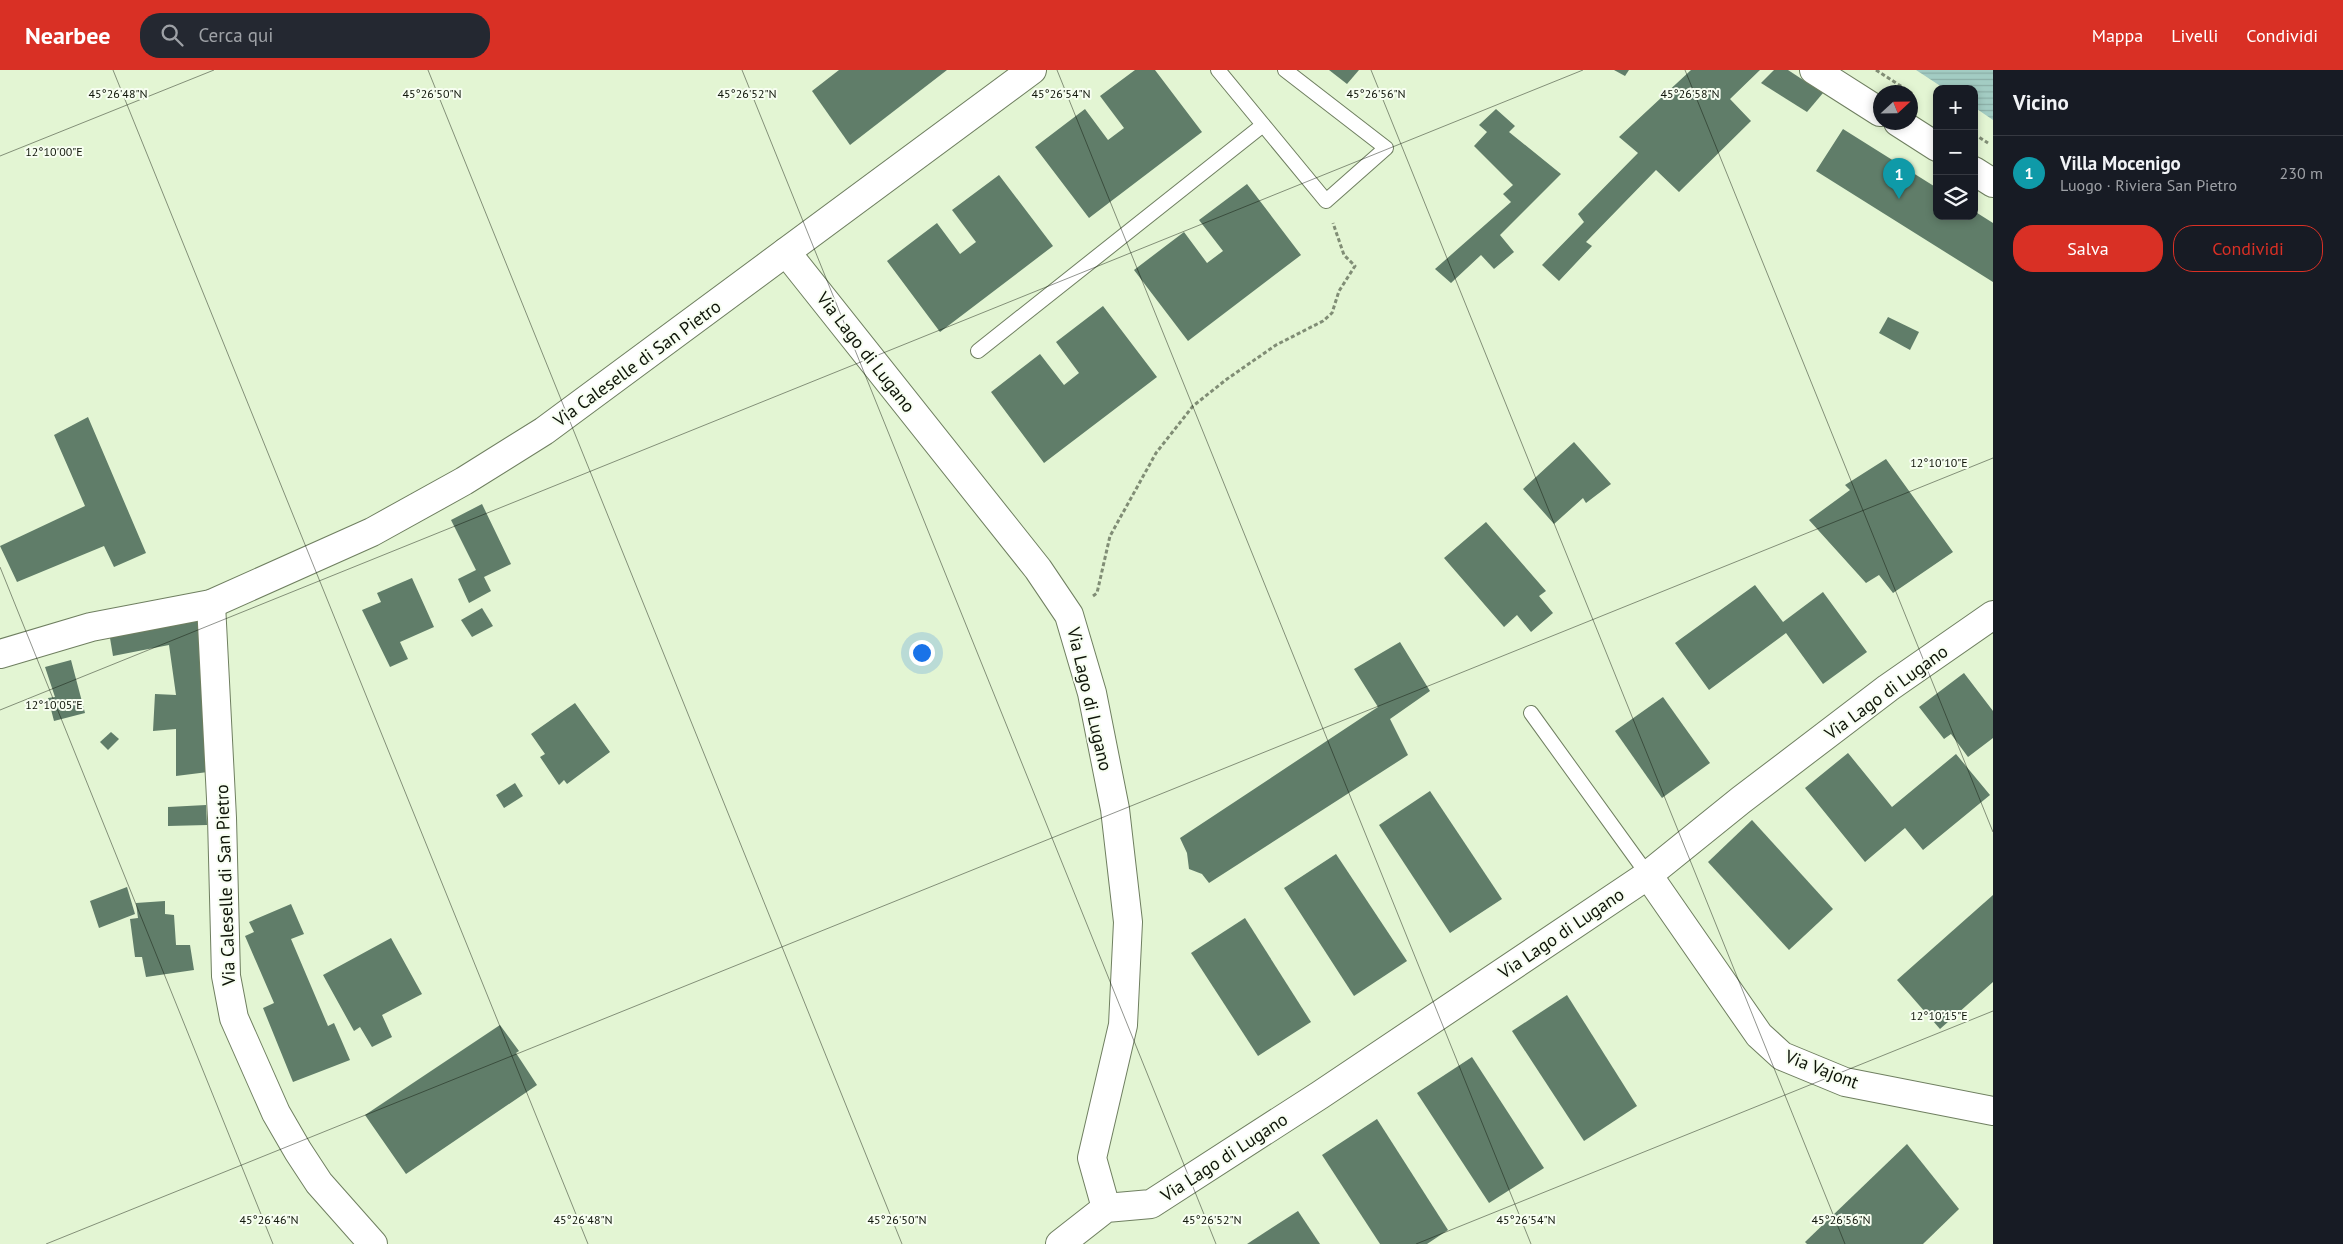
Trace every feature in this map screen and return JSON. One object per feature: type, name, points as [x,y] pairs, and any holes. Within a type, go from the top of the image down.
[{"type":"street","name":"Via Caleselle di San Pietro","points":[[0,654],[91,627],[211,604],[372,532],[464,481],[544,431],[1032,70]]},
{"type":"street","points":[[1814,70],[1873,108]]},
{"type":"street","points":[[1910,130],[1933,144]]},
{"type":"street","points":[[1978,174],[1993,183]]},
{"type":"street","name":"Via Lago di Lugano","points":[[786,252],[1038,569],[1069,615],[1092,694],[1115,809],[1128,922],[1123,1025],[1092,1158],[1106,1208],[1151,1204],[1320,1096],[1648,875],[1741,800],[1888,688],[1993,615]]},
{"type":"street","name":"Via Caleselle di San Pietro","points":[[211,604],[222,818],[226,976],[234,1018],[272,1104],[298,1151],[319,1183],[373,1244]]},
{"type":"street","name":"Via Vajont","points":[[1648,875],[1759,1035],[1782,1056],[1845,1082],[1993,1111]]},
{"type":"street","points":[[1060,1244],[1106,1208]]},
{"type":"lane","points":[[1218,70],[1326,201],[1386,148],[1285,70]]},
{"type":"lane","points":[[978,351],[1263,125]]},
{"type":"lane","points":[[1531,712],[1648,875]]},
{"type":"path","points":[[1876,70],[1900,85]]},
{"type":"path","points":[[1978,137],[1993,146]]},
{"type":"path","points":[[1069,615],[1097,593],[1110,536],[1156,453],[1193,406],[1227,378],[1276,344],[1323,321],[1332,313],[1338,291],[1355,266],[1344,255],[1326,201]]},
{"type":"water","points":[[1916,70],[1993,70],[1993,120],[1978,110],[1978,85],[1939,85]]},
{"type":"building","points":[[839,70],[947,70],[850,145],[812,91]]},
{"type":"building","points":[[1135,70],[1155,70],[1202,132],[1089,218],[1035,147],[1085,109],[1108,140],[1124,128],[1100,96]]},
{"type":"building","points":[[1329,70],[1359,70],[1347,84]]},
{"type":"building","points":[[1614,70],[1629,70],[1625,76]]},
{"type":"building","points":[[1691,70],[1760,70],[1730,99],[1751,121],[1679,192],[1656,170],[1586,242],[1592,246],[1559,281],[1542,265],[1584,222],[1578,214],[1638,153],[1619,137]]},
{"type":"building","points":[[1774,70],[1788,70],[1823,93],[1807,112],[1761,83]]},
{"type":"building","points":[[1496,109],[1515,126],[1509,132],[1561,174],[1500,235],[1514,252],[1494,269],[1481,255],[1451,283],[1435,269],[1511,202],[1503,194],[1513,185],[1474,146],[1487,132],[1479,125]]},
{"type":"building","points":[[1843,129],[1933,185],[1933,220],[1978,220],[1978,214],[1993,223],[1993,282],[1816,171]]},
{"type":"building","points":[[999,175],[1053,246],[940,332],[887,261],[937,223],[960,254],[976,242],[952,210]]},
{"type":"building","points":[[1247,184],[1301,255],[1188,341],[1134,270],[1184,232],[1207,263],[1223,251],[1199,220]]},
{"type":"building","points":[[1103,306],[1157,377],[1044,463],[991,392],[1040,354],[1064,385],[1079,373],[1056,342]]},
{"type":"building","points":[[1888,317],[1919,332],[1910,350],[1879,333]]},
{"type":"building","points":[[88,417],[146,553],[114,567],[104,546],[17,582],[0,546],[85,506],[54,435]]},
{"type":"building","points":[[1574,442],[1611,484],[1586,503],[1583,498],[1554,524],[1523,489]]},
{"type":"building","points":[[1886,459],[1953,552],[1893,593],[1879,575],[1866,583],[1809,520],[1850,490],[1845,485]]},
{"type":"building","points":[[482,504],[511,564],[484,577],[491,591],[469,603],[458,579],[476,570],[451,520]]},
{"type":"building","points":[[1486,522],[1546,591],[1539,596],[1553,613],[1531,632],[1517,615],[1504,627],[1444,558]]},
{"type":"building","points":[[412,578],[434,627],[400,642],[408,659],[390,667],[362,610],[381,602],[377,593]]},
{"type":"building","points":[[1755,585],[1783,622],[1823,592],[1867,652],[1823,684],[1786,633],[1709,690],[1675,643]]},
{"type":"building","points":[[482,608],[493,626],[472,637],[461,620]]},
{"type":"building","points":[[198,613],[208,772],[176,776],[176,729],[153,731],[155,694],[176,695],[169,645],[113,656],[109,632]]},
{"type":"building","points":[[1400,642],[1430,691],[1390,719],[1408,755],[1209,883],[1202,874],[1189,869],[1187,853],[1180,838],[1378,707],[1354,669]]},
{"type":"building","points":[[71,660],[85,713],[54,721],[48,698],[55,697],[45,667]]},
{"type":"building","points":[[1964,673],[1993,711],[1993,738],[1968,757],[1951,734],[1944,739],[1919,707]]},
{"type":"building","points":[[1663,697],[1710,763],[1662,798],[1615,731]]},
{"type":"building","points":[[575,703],[610,752],[567,784],[564,780],[559,785],[540,757],[545,754],[531,734]]},
{"type":"building","points":[[111,732],[119,739],[108,750],[100,742]]},
{"type":"building","points":[[1848,753],[1892,807],[1956,754],[1990,795],[1923,850],[1905,828],[1865,862],[1805,788]]},
{"type":"building","points":[[515,783],[523,796],[504,808],[496,795]]},
{"type":"building","points":[[1430,791],[1502,899],[1450,933],[1379,825]]},
{"type":"building","points":[[206,805],[207,825],[168,826],[168,807]]},
{"type":"building","points":[[1752,820],[1833,909],[1789,950],[1708,862]]},
{"type":"building","points":[[1336,854],[1407,961],[1354,996],[1284,888]]},
{"type":"building","points":[[127,887],[135,914],[99,928],[90,901]]},
{"type":"building","points":[[1993,895],[1993,982],[1940,1029],[1897,980]]},
{"type":"building","points":[[165,901],[165,914],[174,915],[176,945],[190,945],[194,970],[146,977],[142,957],[135,957],[130,919],[138,918],[136,903]]},
{"type":"building","points":[[291,904],[304,934],[291,939],[328,1026],[334,1023],[350,1060],[293,1082],[263,1008],[274,1003],[245,936],[254,932],[249,922]]},
{"type":"building","points":[[1245,918],[1311,1022],[1258,1056],[1191,953]]},
{"type":"building","points":[[391,938],[422,994],[382,1015],[392,1037],[372,1047],[360,1027],[354,1031],[323,975]]},
{"type":"building","points":[[1567,995],[1637,1106],[1584,1141],[1512,1031]]},
{"type":"building","points":[[500,1025],[519,1051],[516,1053],[537,1085],[406,1174],[365,1115]]},
{"type":"building","points":[[1472,1057],[1544,1168],[1489,1203],[1417,1093]]},
{"type":"building","points":[[1377,1119],[1448,1230],[1427,1244],[1380,1244],[1322,1155]]},
{"type":"building","points":[[1907,1144],[1959,1209],[1923,1244],[1807,1244],[1805,1242]]},
{"type":"building","points":[[1298,1211],[1320,1244],[1247,1244]]},
{"type":"place","name":"Villa Mocenigo","points":[[1899,199]]}]
